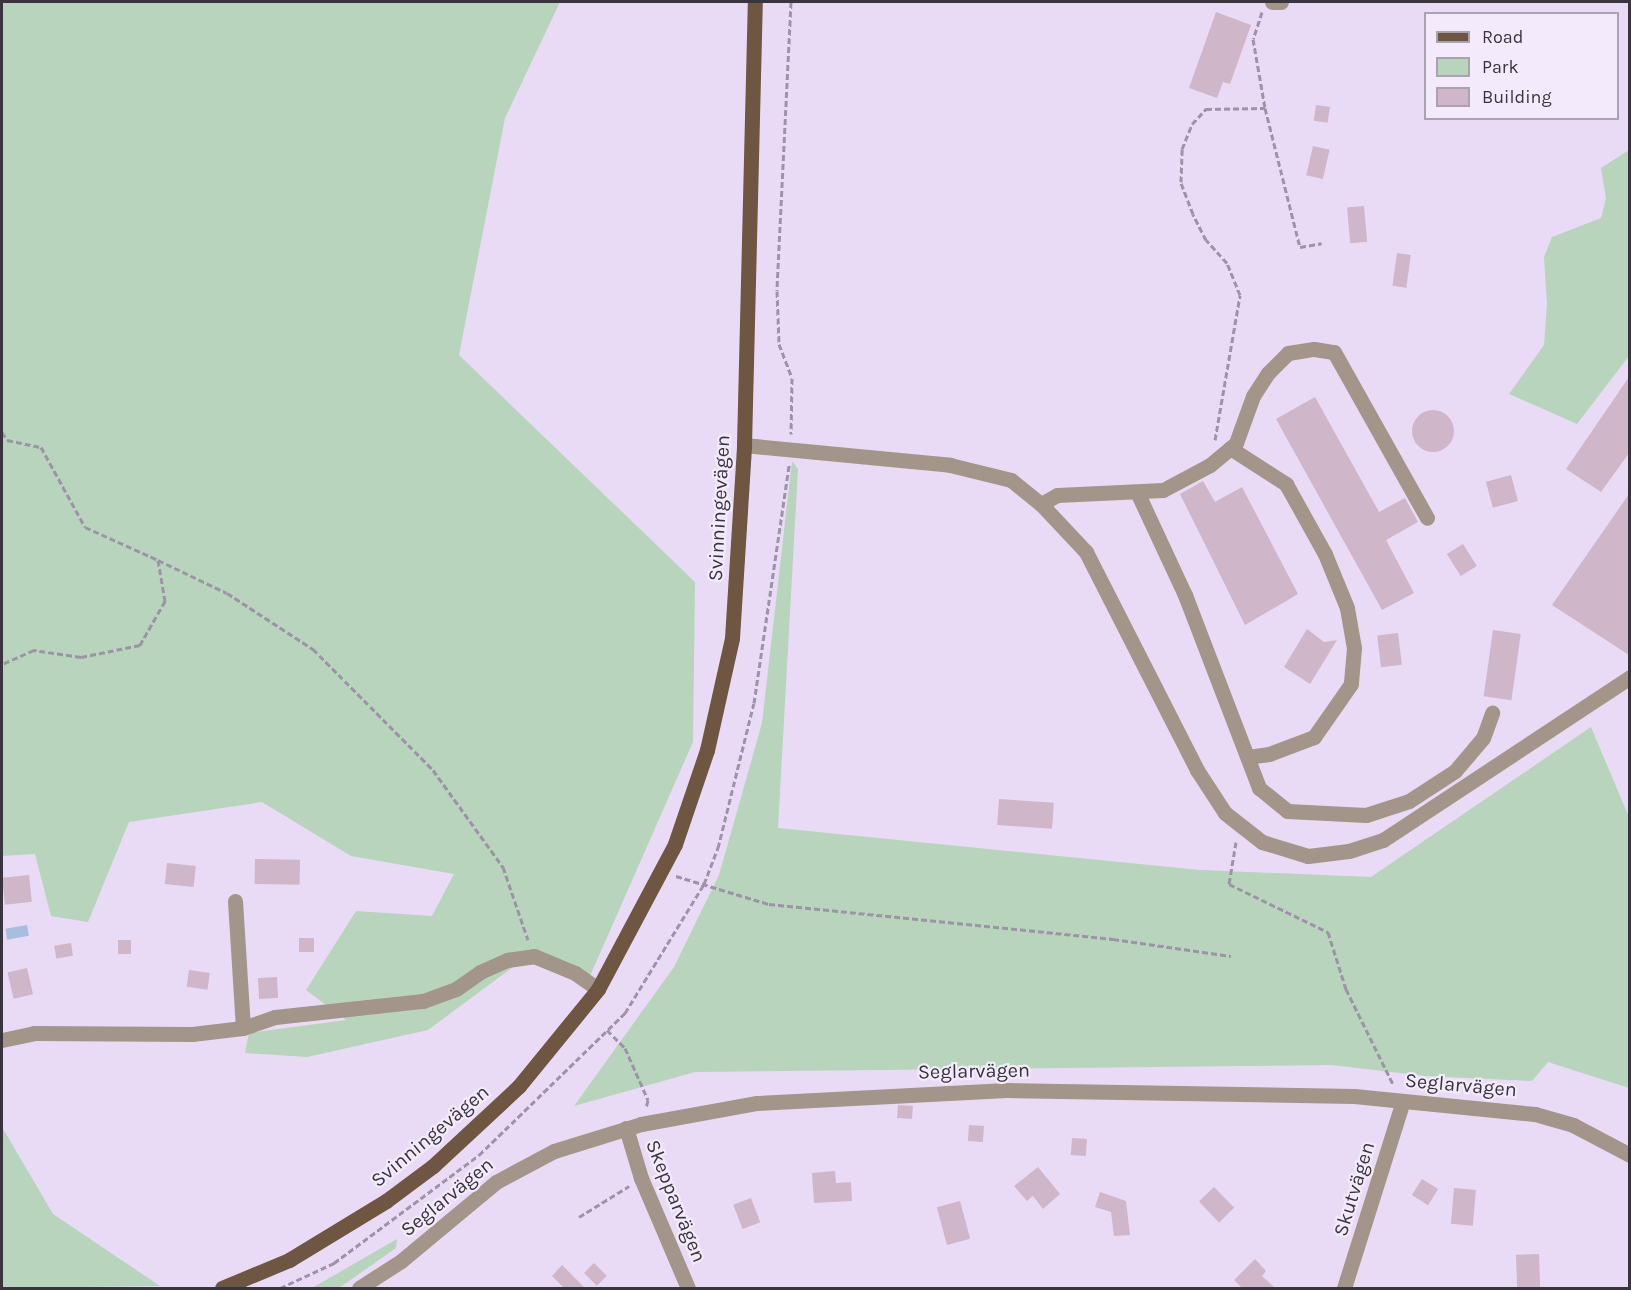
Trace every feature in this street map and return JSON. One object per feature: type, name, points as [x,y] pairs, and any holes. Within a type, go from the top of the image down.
[{"type":"main road","name":"Svinningevägen","points":[[222,1288],[338,1232],[433,1166],[519,1086],[598,989],[662,872],[692,797],[721,696],[732,638],[744,445],[755,2]]},
{"type":"street","points":[[1272,2],[1281,2]]},
{"type":"street","points":[[1041,504],[1057,495],[1163,490],[1210,465],[1236,443],[1253,396],[1268,372],[1288,352],[1314,349],[1334,352],[1427,518]]},
{"type":"street","points":[[744,445],[950,465],[1011,480],[1041,504],[1086,552],[1197,770],[1225,813],[1262,842],[1308,856],[1349,851],[1383,840],[1629,677]]},
{"type":"street","points":[[1230,448],[1286,484],[1329,565],[1347,608],[1354,648],[1351,684],[1314,737],[1269,754],[1248,757]]},
{"type":"street","points":[[1137,492],[1185,595],[1259,788],[1287,811],[1366,815],[1409,801],[1455,771],[1483,738],[1492,713]]},
{"type":"street","points":[[236,901],[243,1028]]},
{"type":"street","points":[[2,1040],[34,1033],[192,1034],[243,1028],[275,1017],[423,1001],[456,989],[480,972],[507,960],[534,956],[575,973],[598,989]]},
{"type":"street","name":"Seglarvägen","points":[[359,1288],[401,1262],[496,1182],[554,1151],[641,1124],[757,1103],[939,1091],[1300,1094],[1535,1114],[1573,1125],[1629,1155]]},
{"type":"street","name":"Skutvägen","points":[[1344,1288],[1403,1101]]},
{"type":"street","name":"Skepparvägen","points":[[626,1128],[641,1178],[688,1288]]},
{"type":"path","points":[[280,1288],[334,1263],[479,1155],[625,1013],[704,885],[718,848],[754,703],[791,450],[792,378],[779,344],[777,291],[791,2]]},
{"type":"path","points":[[1265,2],[1253,39],[1265,108],[1300,247],[1322,243]]},
{"type":"path","points":[[1210,465],[1238,322],[1240,295],[1227,263],[1206,240],[1193,214],[1181,182],[1182,149],[1192,124],[1206,109],[1265,108]]},
{"type":"path","points":[[2,432],[7,440],[41,447],[85,527],[227,593],[313,649],[434,770],[503,867],[534,956]]},
{"type":"path","points":[[2,664],[34,650],[81,657],[140,645],[165,601],[158,560]]},
{"type":"path","points":[[1238,824],[1229,884],[1328,932],[1346,989],[1403,1101]]},
{"type":"path","points":[[662,872],[769,904],[1113,939],[1231,956]]},
{"type":"path","points":[[607,1030],[625,1048],[648,1100],[641,1124]]},
{"type":"path","points":[[579,1217],[641,1178]]},
{"type":"green space","points":[[2,2],[560,2],[505,118],[459,355],[695,582],[693,742],[590,976],[521,961],[428,1030],[307,1057],[245,1053],[249,1033],[346,1020],[306,990],[356,911],[432,916],[454,874],[351,856],[262,802],[129,822],[88,922],[51,916],[35,854],[2,856]]},
{"type":"green space","points":[[1629,150],[1629,356],[1577,424],[1509,394],[1544,345],[1547,304],[1544,257],[1552,237],[1601,218],[1606,198],[1601,168]]},
{"type":"green space","points":[[792,461],[798,469],[778,828],[1200,870],[1371,877],[1591,727],[1629,817],[1629,1088],[1548,1062],[1532,1081],[1425,1076],[1332,1065],[695,1072],[574,1106],[674,967],[719,875],[762,723]]},
{"type":"green space","points":[[2,1127],[53,1214],[160,1286],[2,1288]]},
{"type":"green space","points":[[397,1239],[396,1248],[339,1288],[312,1288]]},
{"type":"water","points":[[27,925],[29,936],[7,940],[5,929]]},
{"type":"building","points":[[1216,12],[1251,25],[1230,84],[1223,82],[1217,98],[1189,88]]},
{"type":"building","points":[[1316,105],[1330,107],[1328,123],[1314,121]]},
{"type":"building","points":[[1313,146],[1330,150],[1323,179],[1306,175]]},
{"type":"building","points":[[1364,206],[1367,242],[1350,243],[1347,207]]},
{"type":"building","points":[[1397,253],[1411,255],[1406,288],[1392,286]]},
{"type":"building","points":[[1629,377],[1629,453],[1601,492],[1566,469]]},
{"type":"building","points":[[1315,397],[1379,512],[1405,498],[1418,522],[1386,540],[1414,593],[1382,610],[1276,419]]},
{"type":"building","points":[[1433,410],[1448,416],[1454,431],[1448,446],[1433,452],[1418,446],[1412,431],[1418,416]]},
{"type":"building","points":[[1511,475],[1518,501],[1493,508],[1486,482]]},
{"type":"building","points":[[1203,481],[1215,502],[1242,487],[1298,594],[1245,625],[1180,494]]},
{"type":"building","points":[[1629,494],[1629,655],[1552,605]]},
{"type":"building","points":[[1463,544],[1477,566],[1461,576],[1447,554]]},
{"type":"building","points":[[1307,629],[1324,642],[1337,640],[1310,684],[1284,667]]},
{"type":"building","points":[[1493,630],[1521,634],[1511,700],[1484,696]]},
{"type":"building","points":[[1398,633],[1402,665],[1381,667],[1377,636]]},
{"type":"building","points":[[999,799],[1054,803],[1052,829],[997,825]]},
{"type":"building","points":[[255,859],[300,860],[300,885],[255,884]]},
{"type":"building","points":[[167,863],[196,866],[194,887],[165,884]]},
{"type":"building","points":[[29,875],[32,902],[5,905],[2,878]]},
{"type":"building","points":[[299,938],[314,938],[314,952],[299,952]]},
{"type":"building","points":[[118,940],[131,940],[131,954],[118,954]]},
{"type":"building","points":[[71,943],[73,956],[56,958],[54,946]]},
{"type":"building","points":[[27,968],[33,994],[14,999],[8,972]]},
{"type":"building","points":[[189,970],[210,973],[207,990],[187,987]]},
{"type":"building","points":[[277,977],[278,998],[259,999],[258,978]]},
{"type":"building","points":[[898,1105],[913,1106],[912,1119],[897,1118]]},
{"type":"building","points":[[969,1125],[984,1126],[983,1142],[968,1141]]},
{"type":"building","points":[[1072,1138],[1087,1139],[1086,1156],[1071,1155]]},
{"type":"building","points":[[1038,1167],[1060,1194],[1043,1209],[1033,1196],[1027,1201],[1014,1186]]},
{"type":"building","points":[[835,1171],[836,1183],[851,1182],[852,1201],[814,1203],[812,1173]]},
{"type":"building","points":[[1422,1179],[1438,1189],[1428,1205],[1412,1195]]},
{"type":"building","points":[[1214,1187],[1234,1208],[1219,1222],[1199,1202]]},
{"type":"building","points":[[1454,1188],[1476,1190],[1473,1226],[1451,1224]]},
{"type":"building","points":[[1100,1192],[1126,1201],[1130,1235],[1114,1236],[1111,1212],[1095,1207]]},
{"type":"building","points":[[751,1198],[760,1222],[743,1229],[733,1205]]},
{"type":"building","points":[[960,1201],[970,1239],[947,1245],[937,1207]]},
{"type":"building","points":[[1539,1254],[1540,1288],[1517,1288],[1516,1255]]},
{"type":"building","points":[[1255,1259],[1266,1271],[1262,1276],[1275,1288],[1242,1288],[1234,1280]]},
{"type":"building","points":[[594,1263],[607,1276],[597,1286],[584,1273]]},
{"type":"building","points":[[562,1265],[585,1288],[564,1288],[552,1276]]}]
